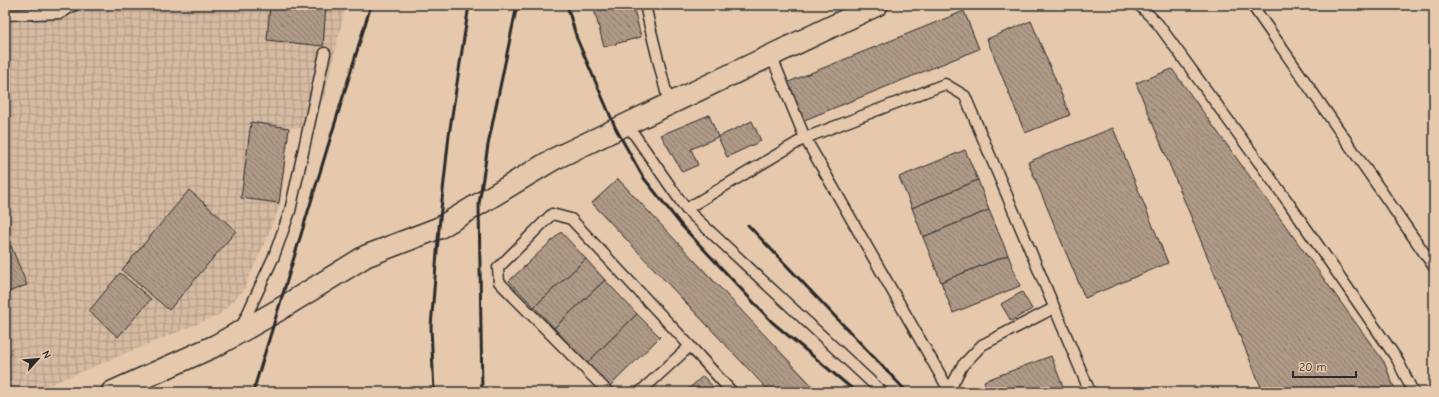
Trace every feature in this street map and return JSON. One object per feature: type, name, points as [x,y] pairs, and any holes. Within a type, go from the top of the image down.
[{"type":"street","points":[[112,392],[217,345],[366,256],[439,228],[554,159],[877,5]]},
{"type":"lane","points":[[5,15],[61,13],[74,5]]},
{"type":"lane","points":[[646,5],[669,104]]},
{"type":"lane","points":[[1139,5],[1158,24],[1288,202],[1397,359],[1413,392]]},
{"type":"lane","points":[[1252,5],[1434,267]]},
{"type":"lane","points":[[238,333],[274,256],[290,211],[325,54]]},
{"type":"lane","points":[[771,56],[805,138],[949,391]]},
{"type":"lane","points":[[686,209],[805,138],[945,84],[965,96],[1090,392]]},
{"type":"lane","points":[[627,124],[686,209],[882,392]]},
{"type":"lane","points":[[608,392],[499,282],[498,268],[552,214],[571,219],[732,392]]},
{"type":"lane","points":[[949,391],[962,366],[982,345],[1054,308]]},
{"type":"lane","points":[[640,392],[690,346]]},
{"type":"shaded area","points":[[5,5],[346,5],[325,95],[309,128],[290,128],[280,205],[243,291],[219,315],[32,392],[5,392]]},
{"type":"shaded area","points":[[186,386],[211,392],[171,392]]},
{"type":"building","points":[[270,5],[326,5],[323,46],[267,40]]},
{"type":"building","points":[[593,5],[633,5],[641,37],[604,47]]},
{"type":"building","points":[[964,11],[979,49],[802,121],[786,83]]},
{"type":"building","points":[[1031,21],[1070,115],[1025,133],[987,39]]},
{"type":"building","points":[[1172,69],[1384,362],[1396,392],[1263,392],[1136,83]]},
{"type":"building","points":[[709,115],[718,137],[691,149],[698,165],[682,172],[661,135]]},
{"type":"building","points":[[752,121],[761,141],[727,157],[718,137]]},
{"type":"building","points":[[251,122],[289,128],[279,203],[241,198]]},
{"type":"building","points":[[1113,128],[1168,263],[1085,298],[1028,162]]},
{"type":"building","points":[[965,150],[978,180],[912,208],[899,177]]},
{"type":"building","points":[[618,179],[818,392],[770,392],[592,203]]},
{"type":"building","points":[[978,180],[989,210],[923,237],[912,208]]},
{"type":"building","points":[[189,190],[236,231],[169,310],[122,270]]},
{"type":"building","points":[[989,210],[1008,255],[941,282],[923,237]]},
{"type":"building","points":[[561,232],[586,259],[534,307],[509,281]]},
{"type":"building","points":[[11,246],[27,285],[5,293],[5,248]]},
{"type":"building","points":[[1008,255],[1020,286],[953,313],[941,282]]},
{"type":"building","points":[[586,259],[605,280],[554,328],[534,307]]},
{"type":"building","points":[[120,273],[151,299],[118,337],[89,311]]},
{"type":"building","points":[[605,280],[637,314],[587,363],[554,328]]},
{"type":"building","points":[[1022,292],[1032,309],[1011,321],[1001,304]]},
{"type":"building","points":[[637,314],[660,337],[610,386],[587,363]]},
{"type":"building","points":[[1051,356],[1063,387],[1049,392],[988,392],[984,381]]},
{"type":"building","points":[[703,376],[718,392],[685,392]]},
{"type":"building","points":[[1063,387],[1065,392],[1049,392]]},
{"type":"railway","points":[[253,392],[371,5]]},
{"type":"railway","points":[[434,392],[431,327],[439,228],[449,135],[469,5]]},
{"type":"railway","points":[[482,392],[479,204],[488,145],[517,5]]},
{"type":"railway","points":[[567,5],[577,39],[616,129],[643,177],[682,226],[772,322],[856,392]]},
{"type":"railway","points":[[748,225],[907,392]]}]
